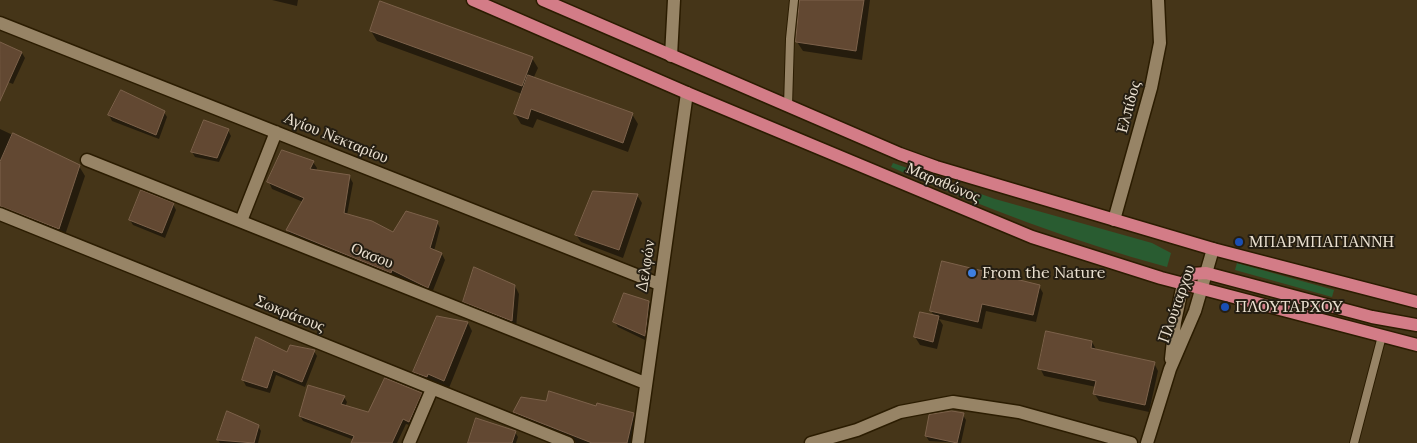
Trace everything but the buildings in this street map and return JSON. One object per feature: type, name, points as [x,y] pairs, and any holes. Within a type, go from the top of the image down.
[{"type":"main road","name":"Μαραθώνος","points":[[474,0],[687,93],[1016,231],[1087,256],[1183,284],[1417,345]]},
{"type":"main road","name":"Μαραθώνος","points":[[542,0],[900,154],[936,167],[1213,249],[1417,302]]},
{"type":"main road","points":[[1183,284],[1191,274],[1206,273],[1372,317],[1417,325]]},
{"type":"street","points":[[671,56],[674,0]]},
{"type":"street","name":"Ελπίδος","points":[[1114,220],[1152,88],[1160,43],[1158,0]]},
{"type":"street","name":"Αγίου Νεκταρίου","points":[[0,22],[659,284]]},
{"type":"street","name":"Δελφών","points":[[638,443],[687,93]]},
{"type":"street","points":[[240,221],[276,132]]},
{"type":"street","name":"Οασου","points":[[87,160],[645,383]]},
{"type":"street","name":"Σωκράτους","points":[[0,214],[568,443]]},
{"type":"street","name":"Πλούταρχου","points":[[1147,443],[1170,369],[1190,324],[1213,249]]},
{"type":"street","name":"Πλούταρχου","points":[[1170,369],[1175,322],[1183,284]]},
{"type":"street","points":[[409,443],[432,389]]},
{"type":"street","points":[[811,443],[857,430],[900,412],[953,402],[1019,412],[1131,443]]},
{"type":"lane","points":[[788,106],[790,39],[794,0]]},
{"type":"lane","points":[[1354,443],[1382,336]]},
{"type":"green space","points":[[893,163],[995,199],[1152,243],[1171,253],[1167,267],[1096,246],[993,209],[891,167]]},
{"type":"green space","points":[[1237,263],[1334,290],[1332,297],[1235,270]]},
{"type":"place","name":"ΜΠΑΡΜΠΑΓΙΑΝΝΗ","points":[[1239,242]]},
{"type":"place","name":"From the Nature","points":[[972,273]]},
{"type":"place","name":"ΠΛΟΥΤΑΡΧΟΥ","points":[[1225,307]]}]
